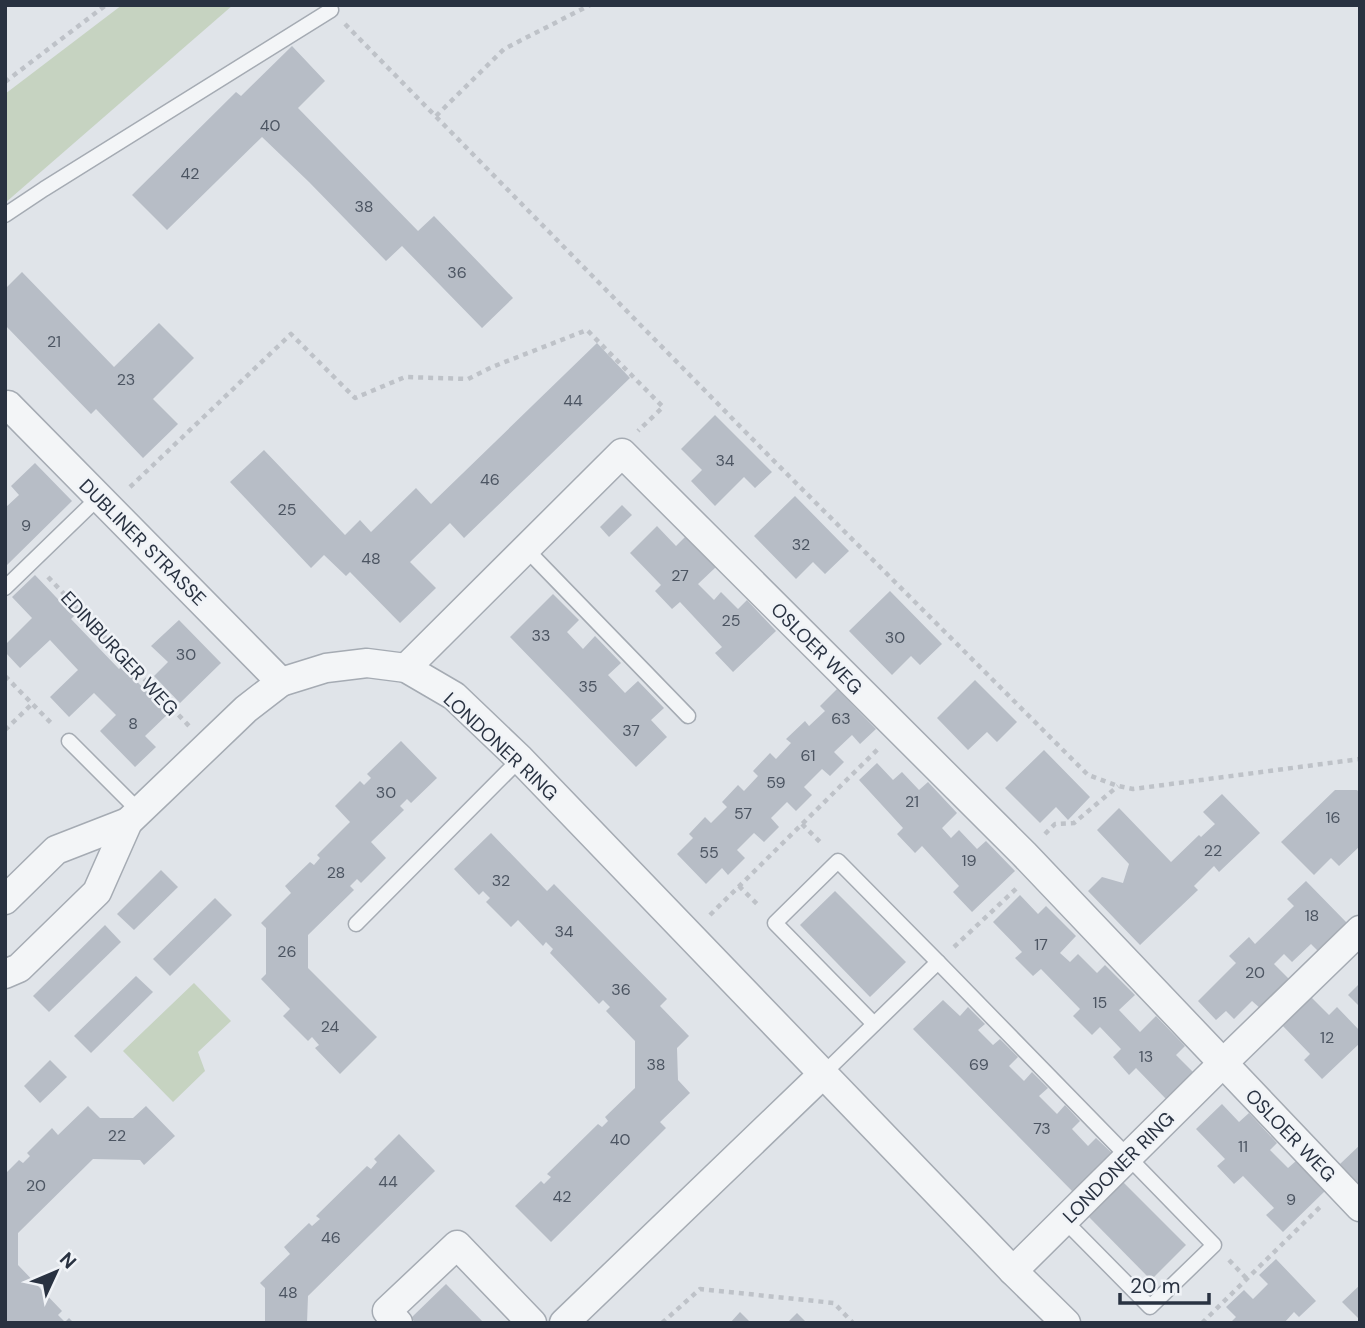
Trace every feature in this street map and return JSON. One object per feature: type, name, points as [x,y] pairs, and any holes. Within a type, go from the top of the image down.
[{"type":"street","name":"DUBLINER STRASSE","points":[[6,401],[281,682]]},
{"type":"street","points":[[406,668],[622,453]]},
{"type":"street","name":"OSLOER WEG","points":[[622,453],[1031,862],[1350,1197]]},
{"type":"street","name":"LONDONER RING","points":[[5,900],[56,850],[133,816],[246,709],[281,682],[326,668],[367,663],[406,668],[454,696],[520,760],[1066,1323]]},
{"type":"street","name":"LONDONER RING","points":[[5,974],[19,968],[97,892],[133,816]]},
{"type":"street","points":[[1222,1064],[1360,930]]},
{"type":"street","name":"LONDONER RING","points":[[1013,1271],[1222,1064]]},
{"type":"street","points":[[564,1323],[823,1074]]},
{"type":"street","points":[[398,1323],[387,1311],[457,1245],[532,1323]]},
{"type":"lane","points":[[5,215],[55,181],[331,10]]},
{"type":"lane","points":[[5,588],[104,502]]},
{"type":"lane","points":[[526,549],[688,716]]},
{"type":"lane","points":[[69,741],[133,816]]},
{"type":"lane","points":[[356,924],[520,760]]},
{"type":"lane","points":[[874,1024],[775,922],[838,861],[1214,1245],[1150,1307],[1064,1220]]},
{"type":"lane","points":[[823,1074],[938,962]]},
{"type":"path","points":[[5,82],[106,5]]},
{"type":"path","points":[[436,116],[504,50],[590,5]]},
{"type":"path","points":[[331,10],[776,463],[1088,775],[1133,789],[1360,759]]},
{"type":"path","points":[[104,502],[291,334],[355,398],[405,377],[468,379],[587,330],[663,407],[628,442],[622,453]]},
{"type":"path","name":"EDINBURGER WEG","points":[[33,561],[207,746]]},
{"type":"path","points":[[5,677],[69,741]]},
{"type":"path","points":[[5,730],[32,704]]},
{"type":"path","points":[[690,935],[898,729]]},
{"type":"path","points":[[938,962],[1031,862],[1055,824],[1074,822],[1118,786]]},
{"type":"path","points":[[802,824],[838,861]]},
{"type":"path","points":[[739,886],[775,922]]},
{"type":"path","points":[[1202,1323],[1350,1197]]},
{"type":"path","points":[[663,1323],[700,1289],[834,1303],[853,1323]]},
{"type":"green space","points":[[122,5],[233,5],[5,203],[5,94]]},
{"type":"green space","points":[[194,983],[231,1021],[198,1052],[205,1071],[173,1102],[123,1051]]},
{"type":"building","points":[[292,46],[325,81],[298,108],[418,231],[434,216],[513,298],[482,328],[402,246],[386,261],[262,137],[167,230],[132,195],[236,92],[241,96]]},
{"type":"building","points":[[22,272],[114,367],[159,323],[194,358],[153,399],[178,424],[143,458],[96,409],[91,414],[5,325],[5,289]]},
{"type":"building","points":[[597,343],[630,378],[464,538],[450,523],[410,562],[436,588],[400,623],[350,572],[346,576],[324,555],[311,568],[230,482],[264,450],[345,535],[360,520],[371,532],[416,488],[431,504]]},
{"type":"building","points":[[715,415],[772,472],[755,488],[744,477],[715,506],[691,481],[702,470],[681,449]]},
{"type":"building","points":[[35,463],[72,501],[5,567],[5,508],[19,495],[11,486]]},
{"type":"building","points":[[795,496],[849,551],[825,574],[813,562],[796,579],[754,536]]},
{"type":"building","points":[[622,505],[632,515],[609,537],[600,527]]},
{"type":"building","points":[[657,526],[676,546],[686,536],[716,567],[698,584],[714,600],[721,592],[738,609],[747,600],[776,631],[733,672],[715,653],[722,647],[680,602],[672,609],[655,591],[661,585],[630,553]]},
{"type":"building","points":[[35,575],[74,616],[71,619],[119,669],[122,666],[168,714],[145,736],[156,747],[135,767],[100,731],[116,715],[94,693],[69,717],[50,697],[78,670],[50,640],[20,668],[5,652],[5,645],[32,618],[12,597]]},
{"type":"building","points":[[890,591],[942,644],[920,665],[911,656],[892,675],[849,631]]},
{"type":"building","points":[[553,594],[579,620],[567,632],[583,649],[595,636],[621,663],[608,675],[625,693],[638,681],[664,708],[651,720],[667,737],[636,767],[510,637]]},
{"type":"building","points":[[179,620],[221,663],[180,703],[154,676],[168,662],[151,646]]},
{"type":"building","points":[[975,680],[1017,722],[997,742],[987,732],[968,750],[937,718]]},
{"type":"building","points":[[837,689],[876,729],[860,744],[852,735],[834,752],[844,762],[830,776],[822,769],[804,787],[812,795],[796,811],[787,802],[771,818],[779,827],[764,842],[754,833],[737,850],[745,858],[728,875],[722,868],[706,884],[677,854],[693,838],[689,834],[705,817],[711,823],[727,807],[722,802],[738,785],[744,791],[758,776],[753,771],[770,753],[776,759],[791,743],[786,739],[805,721],[809,726],[825,711],[820,706]]},
{"type":"building","points":[[401,741],[437,778],[411,803],[407,799],[400,806],[404,810],[371,842],[386,858],[361,883],[357,879],[350,886],[354,890],[308,935],[308,968],[377,1037],[340,1074],[315,1048],[319,1045],[312,1037],[308,1041],[283,1016],[290,1009],[261,979],[266,974],[266,928],[261,923],[291,893],[285,886],[310,862],[314,865],[320,858],[317,855],[350,822],[335,806],[360,781],[364,785],[371,778],[367,774]]},
{"type":"building","points":[[1044,750],[1090,797],[1068,820],[1056,807],[1040,823],[1005,788]]},
{"type":"building","points":[[877,763],[893,780],[902,772],[919,790],[928,782],[957,813],[942,828],[951,838],[959,830],[977,849],[986,841],[1015,871],[972,912],[953,892],[959,886],[922,846],[915,853],[897,834],[903,828],[859,780]]},
{"type":"building","points":[[1335,790],[1357,790],[1360,793],[1360,846],[1339,866],[1331,858],[1314,875],[1281,842]]},
{"type":"building","points":[[1222,794],[1260,833],[1219,872],[1214,866],[1194,886],[1198,890],[1140,945],[1088,891],[1102,877],[1123,883],[1129,864],[1097,830],[1119,808],[1171,862],[1199,835],[1201,837],[1215,824],[1203,812]]},
{"type":"building","points":[[491,833],[547,891],[554,884],[667,999],[660,1006],[689,1036],[677,1048],[678,1080],[690,1093],[660,1122],[666,1128],[551,1242],[515,1206],[541,1181],[544,1184],[551,1177],[547,1174],[598,1124],[602,1127],[608,1121],[605,1117],[635,1088],[635,1041],[606,1011],[610,1007],[603,1000],[599,1004],[550,953],[553,949],[546,942],[543,946],[518,920],[511,927],[486,902],[490,898],[483,891],[479,895],[454,869]]},
{"type":"building","points":[[161,870],[178,887],[134,930],[117,914]]},
{"type":"building","points":[[1306,881],[1347,923],[1318,951],[1311,944],[1292,962],[1284,954],[1274,964],[1290,980],[1261,1009],[1252,1001],[1234,1019],[1226,1011],[1216,1020],[1198,1001],[1236,963],[1229,956],[1249,937],[1255,944],[1294,906],[1287,899]]},
{"type":"building","points":[[835,891],[906,962],[870,997],[800,925]]},
{"type":"building","points":[[1020,895],[1038,914],[1046,906],[1076,936],[1060,953],[1070,962],[1078,954],[1097,973],[1105,965],[1135,995],[1119,1010],[1140,1032],[1156,1016],[1185,1046],[1176,1055],[1193,1072],[1166,1099],[1136,1068],[1129,1075],[1113,1057],[1121,1049],[1100,1027],[1092,1035],[1073,1016],[1080,1009],[1041,969],[1033,976],[1015,958],[1022,952],[993,922]]},
{"type":"building","points":[[215,898],[232,915],[170,976],[153,959]]},
{"type":"building","points":[[105,925],[121,942],[49,1012],[33,996]]},
{"type":"building","points":[[136,976],[153,992],[91,1053],[74,1036]]},
{"type":"building","points":[[1360,983],[1360,1007],[1348,995]]},
{"type":"building","points":[[1310,996],[1329,1015],[1337,1007],[1360,1031],[1360,1043],[1322,1079],[1304,1060],[1310,1054],[1281,1024]]},
{"type":"building","points":[[943,1000],[960,1016],[968,1007],[985,1024],[978,1030],[993,1045],[1000,1039],[1018,1057],[1009,1066],[1024,1081],[1032,1072],[1048,1088],[1039,1096],[1057,1114],[1065,1105],[1080,1121],[1072,1129],[1088,1146],[1096,1138],[1113,1154],[1074,1193],[913,1029]]},
{"type":"building","points":[[50,1060],[67,1077],[40,1103],[24,1086]]},
{"type":"building","points":[[1222,1104],[1239,1122],[1249,1113],[1277,1143],[1270,1150],[1288,1168],[1296,1161],[1325,1191],[1283,1232],[1266,1215],[1274,1208],[1243,1176],[1234,1184],[1217,1166],[1225,1159],[1196,1129]]},
{"type":"building","points":[[88,1106],[100,1118],[133,1118],[146,1106],[175,1136],[144,1165],[140,1160],[93,1159],[18,1233],[18,1265],[62,1311],[58,1315],[65,1322],[69,1318],[74,1323],[5,1323],[5,1174],[19,1160],[23,1163],[30,1156],[27,1153],[52,1128],[58,1135]]},
{"type":"building","points":[[399,1134],[435,1171],[308,1296],[307,1323],[265,1323],[265,1288],[260,1283],[290,1254],[284,1247],[309,1223],[312,1226],[320,1219],[316,1216],[367,1166],[371,1169],[377,1162],[374,1159]]},
{"type":"building","points":[[1360,1145],[1360,1185],[1340,1164]]},
{"type":"building","points":[[1123,1182],[1186,1245],[1151,1280],[1088,1216]]},
{"type":"building","points":[[1276,1259],[1316,1301],[1299,1317],[1294,1312],[1284,1323],[1230,1323],[1236,1317],[1226,1307],[1244,1290],[1253,1299],[1268,1284],[1259,1275]]},
{"type":"building","points":[[446,1284],[484,1323],[416,1323],[411,1318]]},
{"type":"building","points":[[1360,1285],[1360,1320],[1342,1302]]},
{"type":"building","points":[[740,1312],[751,1323],[730,1323]]},
{"type":"building","points":[[797,1313],[807,1323],[787,1323]]}]
